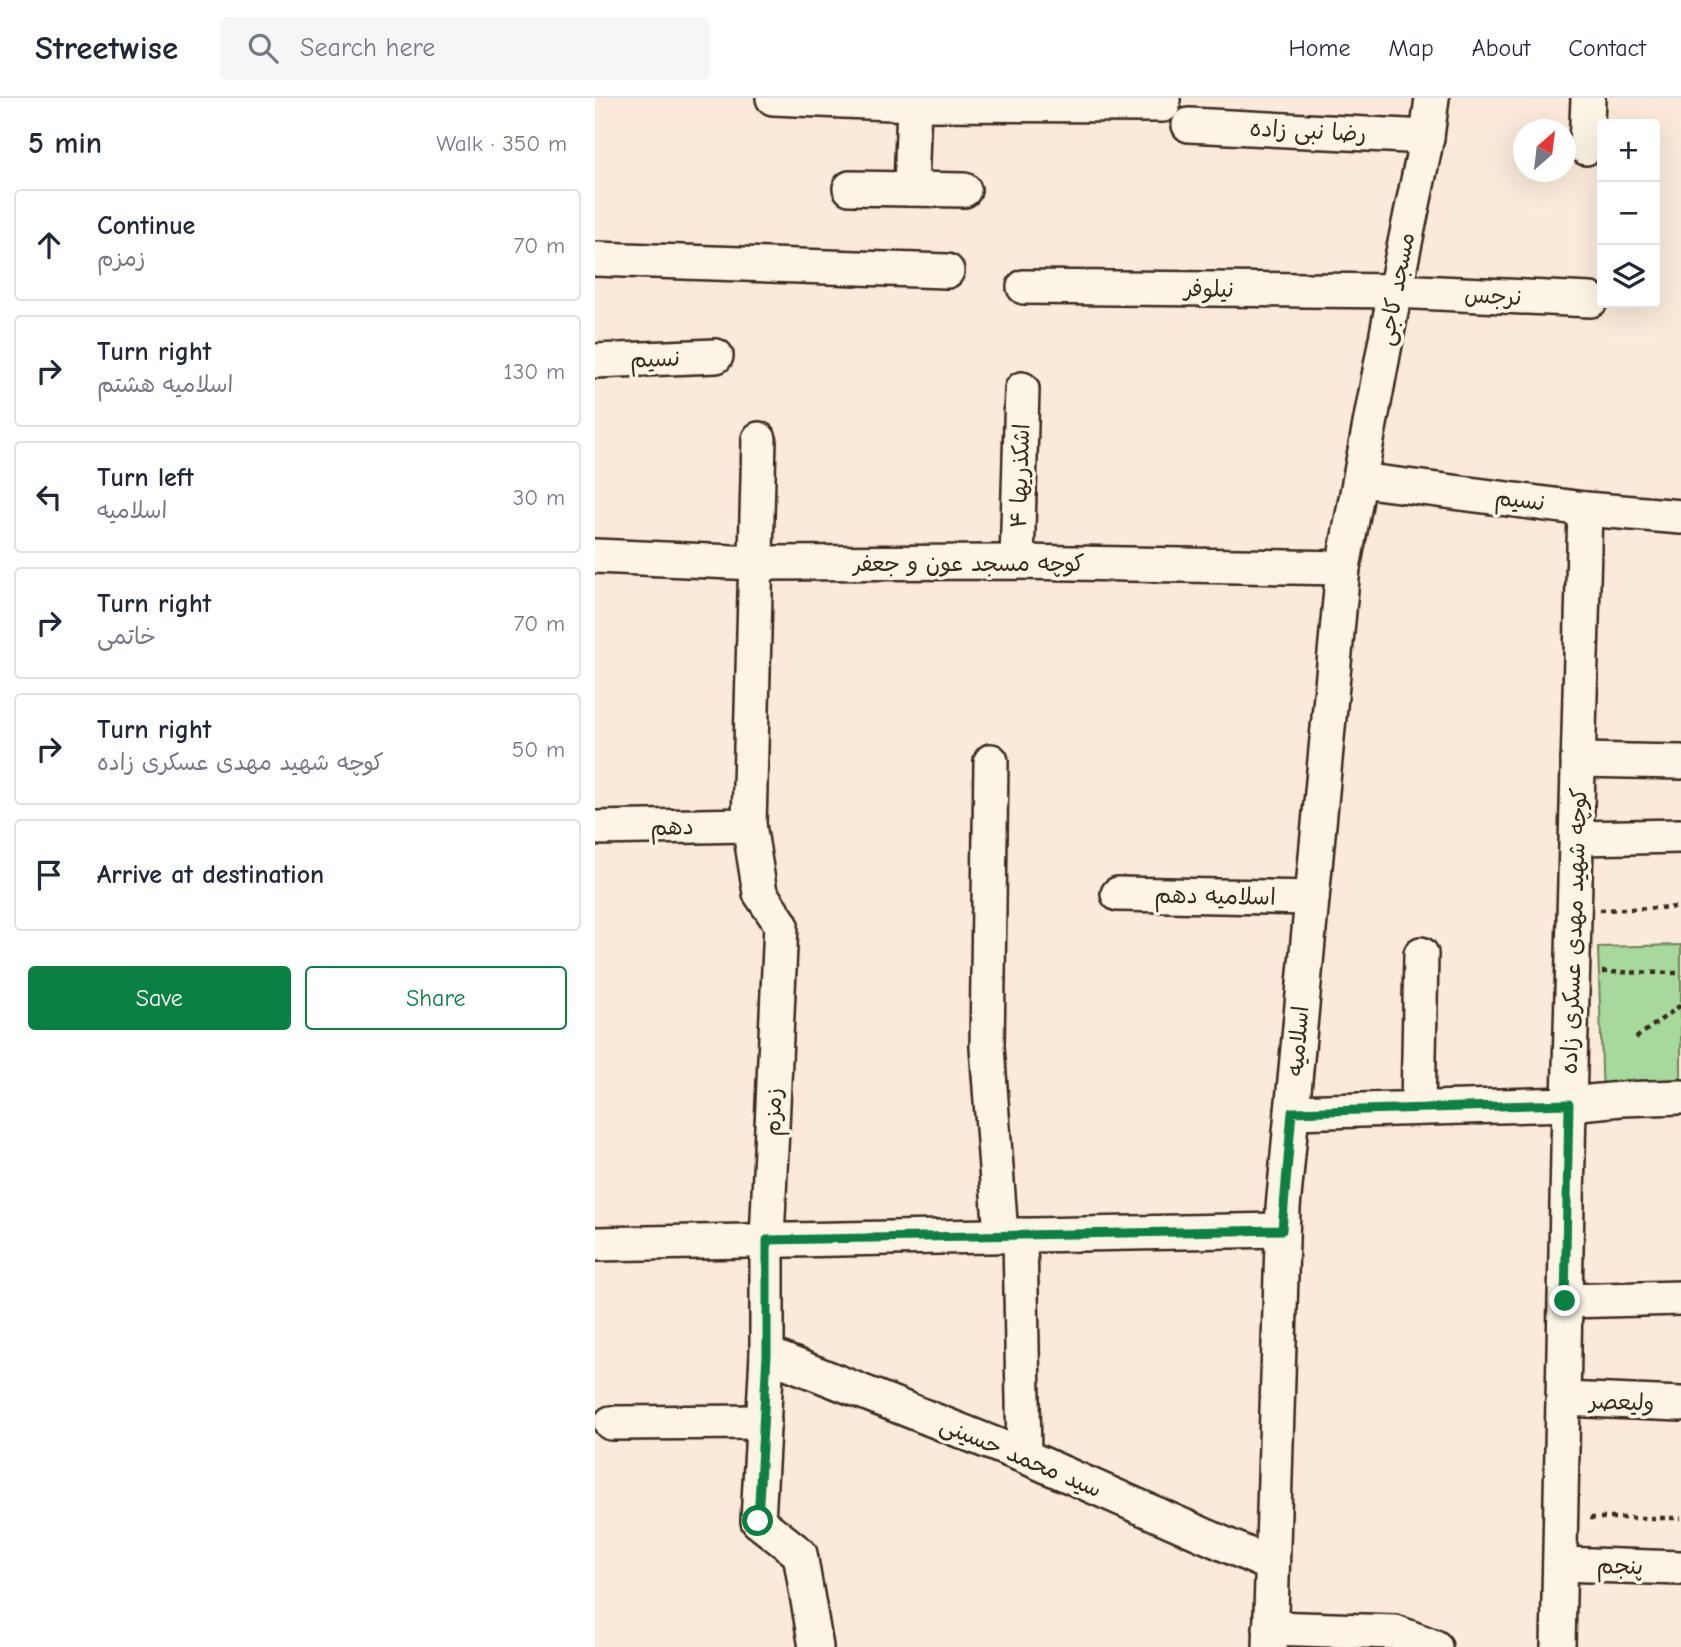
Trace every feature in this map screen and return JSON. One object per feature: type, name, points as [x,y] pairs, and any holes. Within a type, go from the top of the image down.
[{"type":"street","points":[[773,98],[914,104],[1163,105],[1163,98]]},
{"type":"street","name":"مسجد کاجی","points":[[1360,480],[1427,137],[1432,98]]},
{"type":"street","points":[[1586,148],[1588,98]]},
{"type":"street","points":[[911,189],[914,104]]},
{"type":"street","name":"رضا نبی زاده","points":[[1189,125],[1427,137]]},
{"type":"street","points":[[850,188],[964,190]]},
{"type":"street","points":[[595,259],[947,271]]},
{"type":"street","name":"نیلوفر","points":[[1024,287],[1395,291]]},
{"type":"street","name":"نرجس","points":[[1395,291],[1591,300]]},
{"type":"street","name":"نسیم","points":[[595,361],[716,356]]},
{"type":"street","name":"اشکذریها ۴","points":[[1017,562],[1022,390]]},
{"type":"street","name":"زمزم","points":[[759,439],[749,825],[760,893],[781,924],[767,1240],[767,1354],[758,1521],[800,1555],[816,1647]]},
{"type":"street","name":"نسیم","points":[[1360,480],[1584,509],[1681,517]]},
{"type":"street","name":"اسلامیه","points":[[1270,1638],[1282,1230],[1343,568],[1360,480]]},
{"type":"street","name":"کوچه شهید مهدی عسکری زاده","points":[[1558,1647],[1584,509]]},
{"type":"street","name":"کوچه مسجد عون و جعفر","points":[[595,556],[756,563],[1017,562],[1343,568]]},
{"type":"street","points":[[1579,760],[1681,762]]},
{"type":"street","points":[[991,761],[987,1047],[1011,1235],[1024,1456]]},
{"type":"street","name":"دهم","points":[[595,828],[749,825]]},
{"type":"street","points":[[1577,838],[1681,836]]},
{"type":"street","name":"اسلامیه دهم","points":[[1118,894],[1312,898]]},
{"type":"street","points":[[1418,1108],[1421,954]]},
{"type":"street","points":[[1292,1112],[1569,1104],[1681,1097]]},
{"type":"street","points":[[595,1244],[1282,1230]]},
{"type":"street","points":[[1565,1301],[1681,1298]]},
{"type":"street","name":"سید محمد حسینی","points":[[767,1354],[1024,1456],[1272,1565]]},
{"type":"street","name":"ولیعصر","points":[[1563,1399],[1681,1404]]},
{"type":"street","points":[[611,1423],[764,1422]]},
{"type":"street","name":"پنجم","points":[[1560,1564],[1681,1568]]},
{"type":"street","points":[[1270,1638],[1395,1632],[1435,1647]]},
{"type":"path","points":[[1575,911],[1681,907]]},
{"type":"path","points":[[1573,972],[1681,973]]},
{"type":"path","points":[[1636,1038],[1681,1005]]},
{"type":"path","points":[[1561,1517],[1681,1518]]},
{"type":"green space","points":[[1681,945],[1681,1097],[1603,1099],[1598,947]]},
{"type":"route","points":[[758,1521],[767,1354],[767,1240],[1282,1230],[1292,1112],[1569,1104],[1565,1301]]}]
